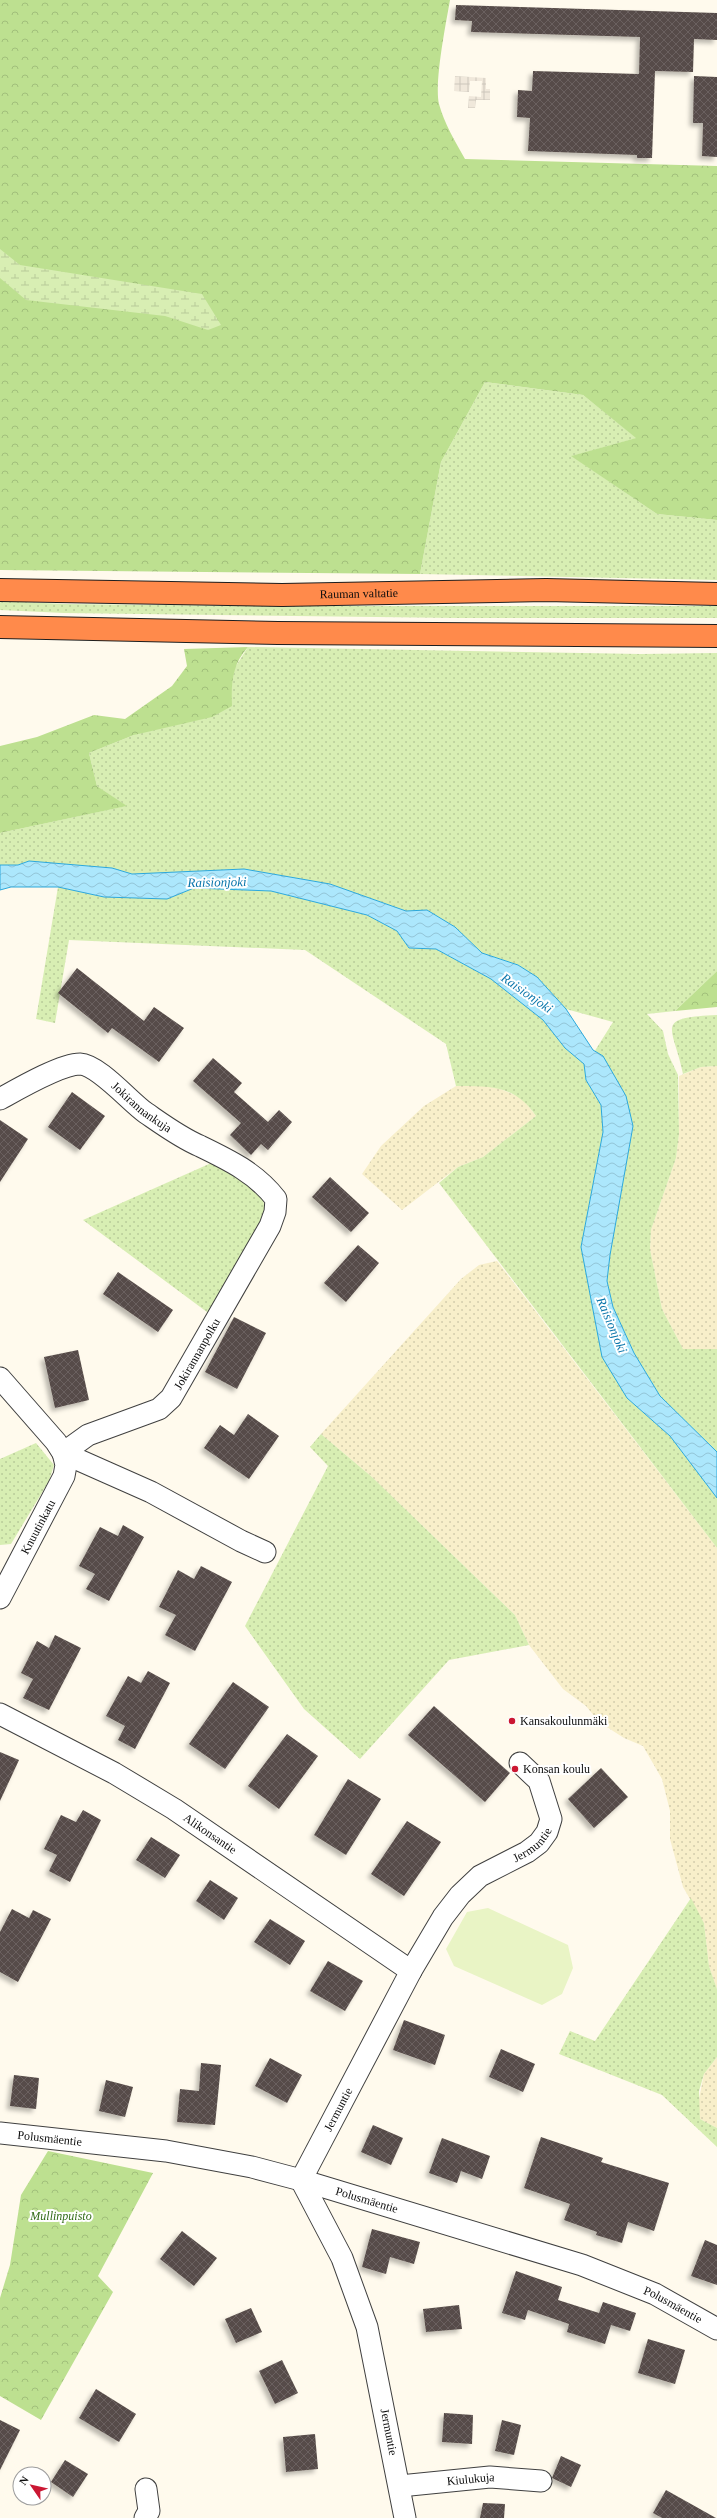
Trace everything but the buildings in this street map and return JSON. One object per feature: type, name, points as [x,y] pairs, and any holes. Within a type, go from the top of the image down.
[{"type":"highway","name":"Rauman valtatie","points":[[0,590],[282,595],[546,590],[717,594]]},
{"type":"highway","points":[[0,627],[270,633],[717,636]]},
{"type":"street","name":"Jokirannankuja","points":[[0,1099],[68,1066],[82,1064],[94,1070],[145,1112],[198,1146],[238,1165],[259,1181],[276,1199]]},
{"type":"street","name":"Jokirannanpolku","points":[[63,1453],[88,1435],[159,1409],[171,1398],[270,1226],[275,1212],[276,1199]]},
{"type":"street","points":[[0,1378],[63,1453],[151,1492],[240,1541],[265,1552]]},
{"type":"street","name":"Knuutinkatu","points":[[0,1598],[63,1479],[66,1465],[63,1453]]},
{"type":"street","name":"Alikonsantie","points":[[0,1714],[114,1773],[168,1805],[410,1971]]},
{"type":"street","name":"Jermuntie","points":[[405,2518],[400,2486],[365,2320],[342,2258],[301,2180],[410,1971],[443,1917],[460,1895],[480,1876],[539,1843],[547,1832],[551,1819],[538,1781],[520,1763]]},
{"type":"street","name":"Polusmäentie","points":[[0,2133],[166,2151],[252,2167],[301,2180],[582,2265],[654,2294],[717,2329]]},
{"type":"street","name":"Kiulukuja","points":[[400,2486],[490,2477],[541,2481]]},
{"type":"street","points":[[146,2489],[149,2511],[146,2518]]},
{"type":"shaded area","points":[[455,76],[486,78],[486,89],[490,89],[490,100],[476,100],[475,108],[468,108],[469,96],[481,97],[482,81],[470,81],[469,92],[454,91]]},
{"type":"shaded area","points":[[717,1066],[717,1349],[683,1349],[662,1309],[650,1249],[651,1230],[676,1158],[679,1134],[679,1076],[701,1067]]},
{"type":"shaded area","points":[[456,1086],[493,1086],[522,1098],[536,1116],[483,1157],[458,1167],[402,1210],[362,1174],[381,1146],[424,1106]]},
{"type":"shaded area","points":[[497,1261],[717,1548],[717,1989],[709,1966],[704,1923],[683,1887],[670,1839],[670,1811],[662,1779],[643,1746],[624,1738],[599,1722],[586,1706],[563,1689],[529,1645],[515,1615],[372,1477],[321,1434],[461,1279],[479,1265]]},
{"type":"shaded area","points":[[717,2057],[717,2128],[700,2119],[698,2104],[704,2074]]},
{"type":"green space","points":[[0,0],[450,0],[439,68],[438,94],[439,104],[444,118],[465,159],[717,166],[717,520],[657,514],[571,456],[636,438],[583,395],[485,382],[441,462],[420,574],[0,570]]},
{"type":"green space","points":[[0,249],[20,265],[202,294],[221,325],[208,330],[165,316],[26,300],[0,278]]},
{"type":"green space","points":[[485,382],[583,395],[637,438],[572,456],[657,514],[717,520],[717,580],[420,574],[441,462]]},
{"type":"green space","points":[[0,601],[66,604],[264,606],[717,606],[717,618],[457,618],[64,613],[0,610]]},
{"type":"green space","points":[[248,647],[641,654],[717,653],[717,971],[675,1011],[647,1014],[663,1031],[668,1054],[678,1075],[679,1134],[676,1158],[651,1230],[650,1249],[662,1309],[683,1349],[717,1349],[717,1452],[660,1396],[634,1353],[613,1307],[607,1281],[610,1255],[633,1126],[591,1057],[613,1022],[566,1009],[537,977],[518,965],[482,953],[455,927],[427,910],[406,911],[330,884],[244,869],[132,874],[112,868],[29,861],[18,865],[0,865],[0,833],[126,806],[97,786],[89,753],[134,735],[231,684],[234,669]]},
{"type":"green space","points":[[248,647],[239,661],[232,682],[232,706],[212,717],[134,735],[89,753],[97,786],[127,806],[0,833],[0,746],[37,737],[94,715],[125,719],[172,686],[187,666],[184,649]]},
{"type":"green space","points":[[58,887],[104,897],[167,899],[194,888],[271,891],[367,915],[397,931],[409,948],[436,949],[491,979],[543,1020],[565,1048],[584,1064],[586,1080],[601,1105],[603,1132],[581,1247],[627,1398],[670,1436],[717,1498],[717,1548],[439,1183],[458,1167],[483,1157],[536,1116],[528,1106],[519,1098],[501,1089],[480,1086],[456,1086],[446,1044],[305,950],[69,940],[55,1023],[36,1019]]},
{"type":"green space","points":[[717,971],[717,1007],[675,1011]]},
{"type":"green space","points":[[717,1015],[717,1066],[701,1067],[683,1074],[672,1035],[672,1027],[675,1022],[683,1019],[697,1016]]},
{"type":"green space","points":[[218,1160],[263,1198],[265,1213],[211,1315],[83,1220]]},
{"type":"green space","points":[[321,1434],[372,1477],[515,1615],[529,1645],[449,1660],[360,1759],[304,1709],[245,1626],[328,1466],[310,1447]]},
{"type":"green space","points":[[36,1443],[54,1465],[49,1481],[11,1544],[0,1545],[0,1459]]},
{"type":"green space","points":[[691,1898],[704,1923],[709,1966],[717,1989],[717,2057],[704,2074],[699,2091],[700,2119],[717,2128],[717,2147],[662,2095],[559,2054],[570,2031],[595,2041]]},
{"type":"green space","points":[[488,1908],[568,1945],[573,1968],[562,1994],[542,2005],[454,1966],[446,1949],[467,1912]]},
{"type":"green space","name":"Mullinpuisto","points":[[48,2151],[153,2173],[98,2276],[113,2292],[41,2420],[0,2396],[0,2298],[10,2265],[21,2195]]},
{"type":"water","name":"Raisionjoki","points":[[29,861],[112,868],[132,874],[244,869],[330,884],[406,911],[427,910],[455,927],[482,953],[518,965],[537,977],[566,1009],[593,1050],[603,1056],[626,1096],[633,1126],[610,1255],[607,1281],[613,1307],[634,1353],[660,1396],[717,1452],[717,1498],[670,1436],[627,1398],[602,1357],[581,1247],[603,1132],[601,1105],[586,1080],[584,1064],[565,1048],[543,1020],[491,979],[436,949],[409,948],[397,931],[367,915],[271,891],[194,888],[167,899],[104,897],[58,887],[11,887],[0,890],[0,865],[18,865]]},
{"type":"place","name":"Kansakoulunmäki","points":[[512,1721]]},
{"type":"place","name":"Konsan koulu","points":[[515,1769]]}]
